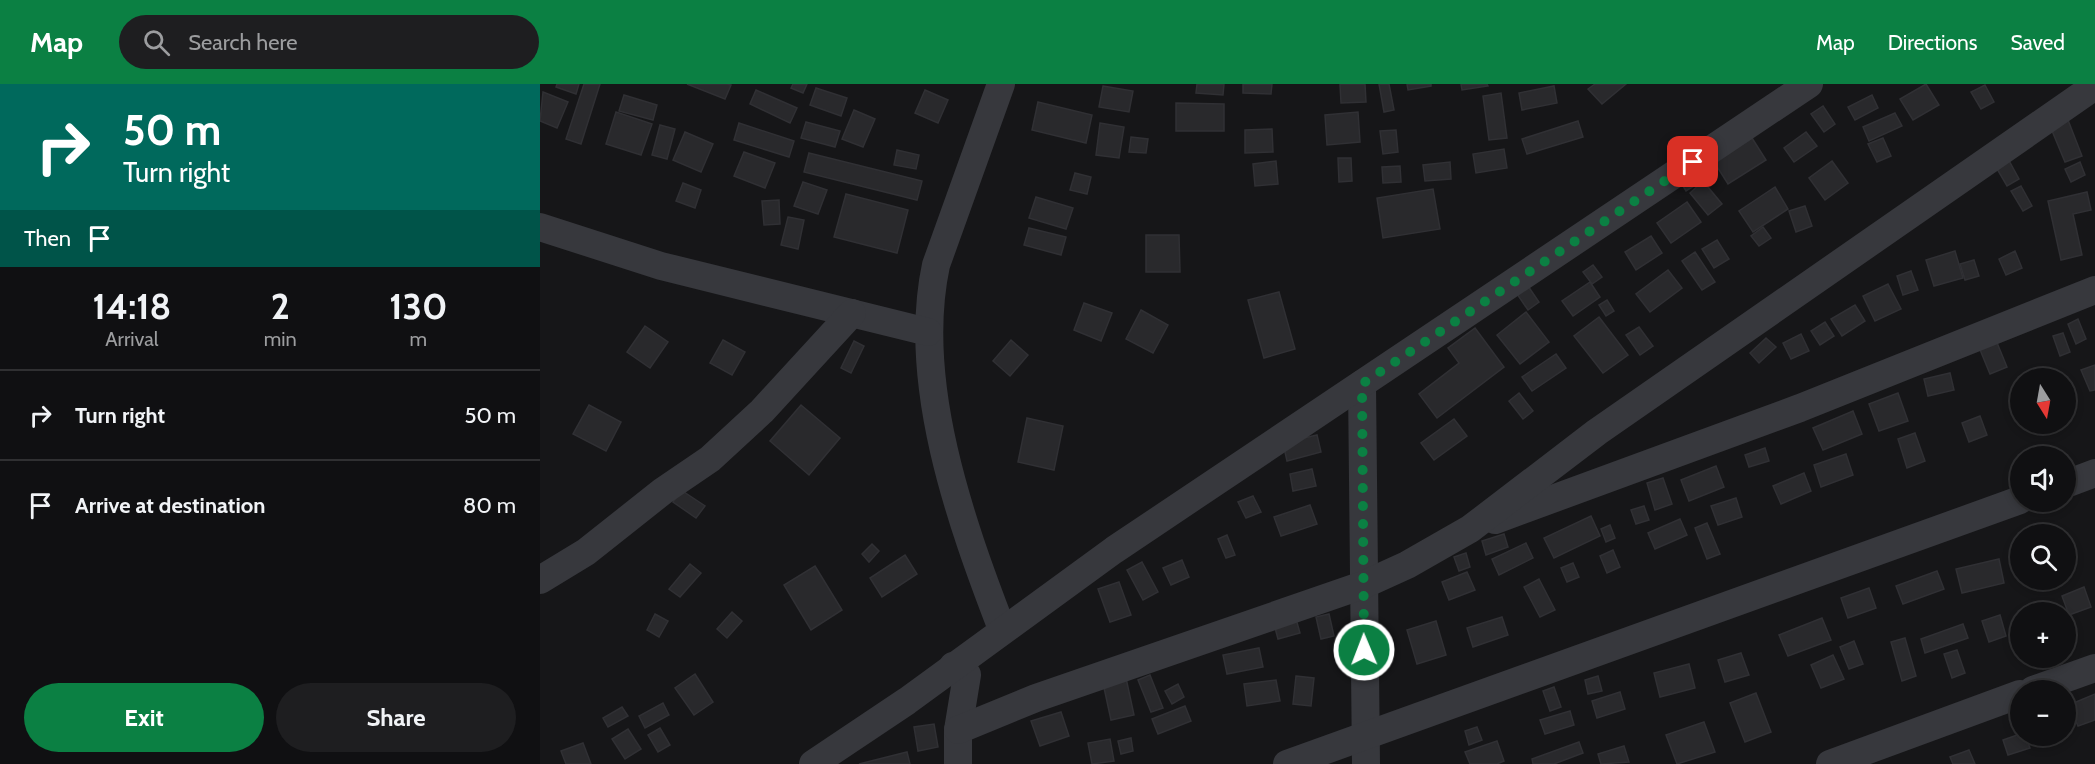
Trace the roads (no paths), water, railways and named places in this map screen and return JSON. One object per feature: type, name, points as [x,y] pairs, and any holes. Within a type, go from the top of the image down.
[{"type":"street","points":[[1001,84],[936,265],[930,294],[928,332],[939,421],[966,536],[1002,629]]},
{"type":"street","points":[[813,764],[907,701],[1002,629],[1114,550],[1809,84]]},
{"type":"street","points":[[958,730],[1058,690],[1363,585],[1407,565],[1470,529],[1597,432],[2095,86]]},
{"type":"street","points":[[540,227],[661,266],[928,332]]},
{"type":"street","points":[[1470,529],[1800,408],[2095,290]]},
{"type":"street","points":[[540,579],[586,552],[663,491],[710,459],[762,411],[852,312]]},
{"type":"street","points":[[1362,384],[1366,751]]},
{"type":"street","points":[[2076,480],[2095,473]]},
{"type":"street","points":[[1287,764],[1366,751],[2010,504]]},
{"type":"street","points":[[953,666],[967,675],[958,730],[958,764]]},
{"type":"street","points":[[2061,680],[2095,668]]},
{"type":"street","points":[[1830,764],[2010,698]]}]
